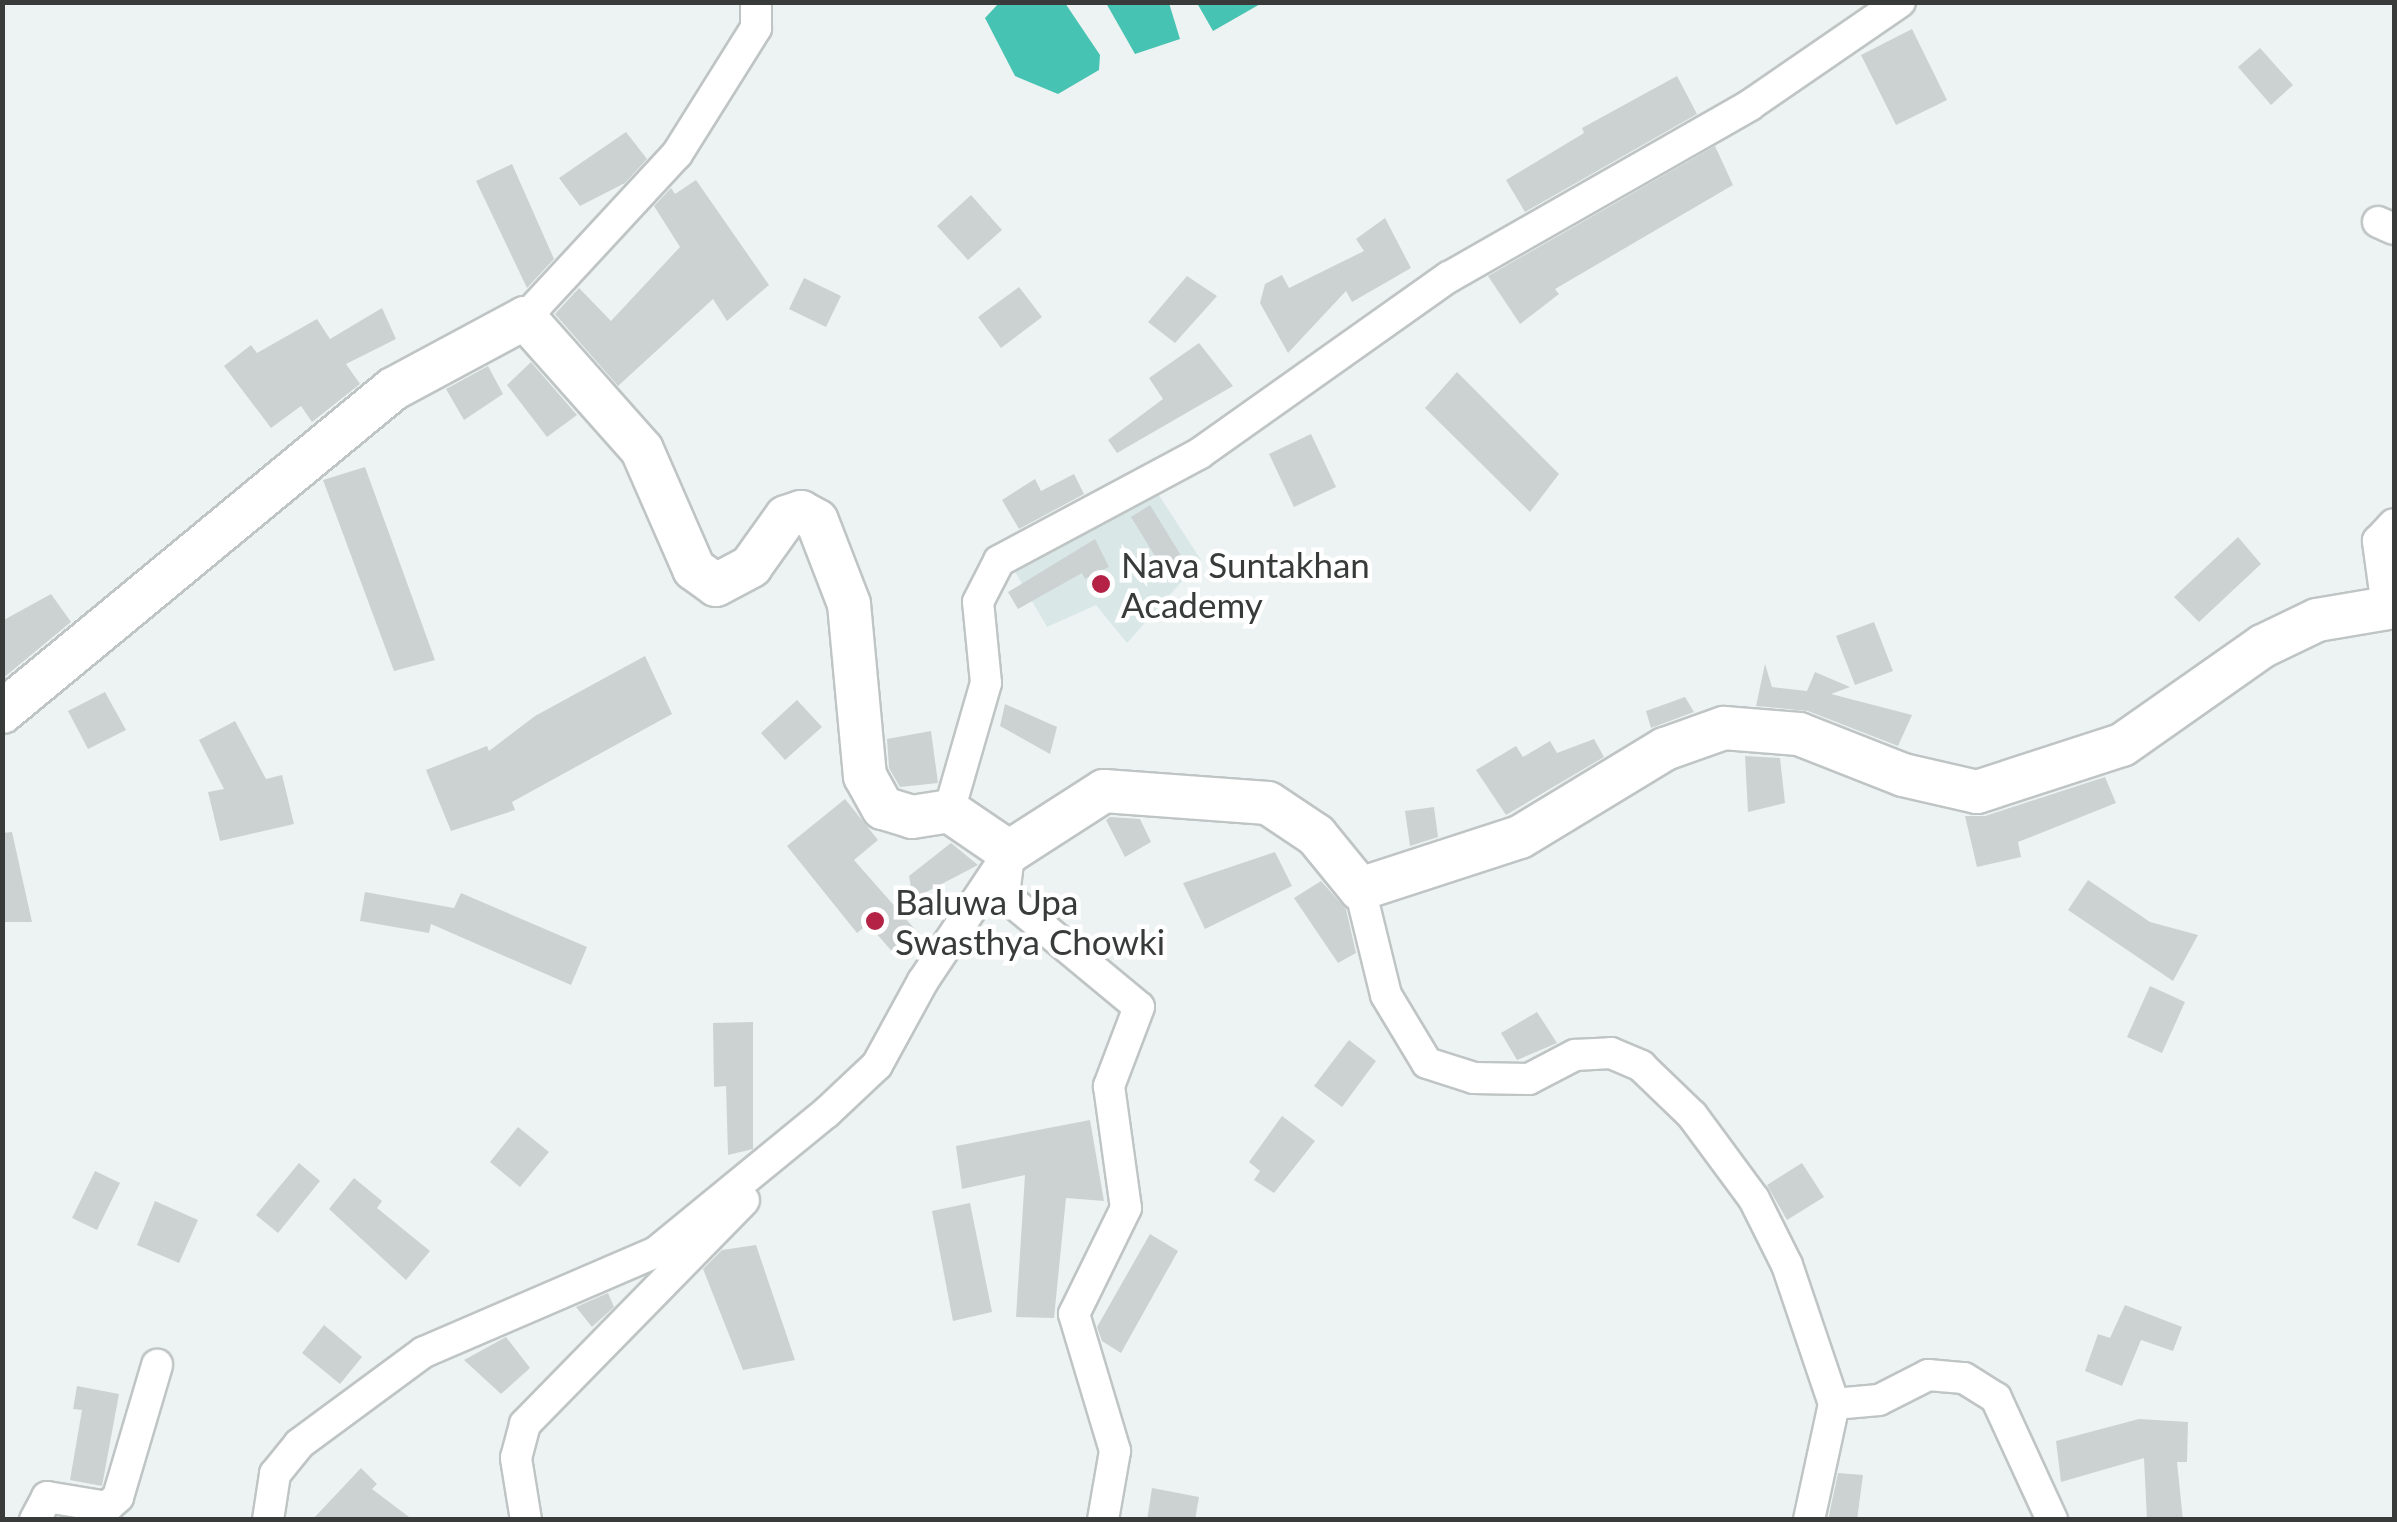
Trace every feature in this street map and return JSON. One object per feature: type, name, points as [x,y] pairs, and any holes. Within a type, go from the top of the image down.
[{"type":"street","points":[[2,712],[393,389],[525,318],[678,154],[756,28],[756,2]]},
{"type":"street","points":[[949,811],[986,683],[978,602],[999,560],[1200,454],[1450,277],[1750,105],[1900,2]]},
{"type":"street","points":[[525,318],[642,450],[694,569],[716,585],[752,566],[786,517],[800,512],[818,521],[849,604],[865,776],[883,808],[912,817],[949,811],[1009,852]]},
{"type":"street","points":[[1360,889],[1520,837],[1664,749],[1724,728],[1799,734],[1903,776],[1977,792],[2122,745],[2263,646],[2317,620],[2391,607],[2378,542],[2394,524]]},
{"type":"street","points":[[268,1520],[275,1474],[299,1444],[424,1352],[656,1252],[877,1066],[923,981],[1009,852],[1104,791],[1268,803],[1316,835],[1360,889],[1386,995],[1427,1063],[1474,1078],[1529,1079],[1574,1055],[1611,1054],[1641,1066],[1692,1115],[1754,1199],[1778,1249],[1834,1404],[1809,1520]]},
{"type":"street","points":[[1009,852],[1004,895],[1139,1007],[1109,1086],[1126,1208],[1074,1314],[1115,1451],[1103,1520]]},
{"type":"street","points":[[526,1520],[516,1458],[525,1424],[746,1198],[776,1152]]},
{"type":"street","points":[[35,1520],[47,1496],[107,1507],[118,1497],[157,1366]]},
{"type":"street","points":[[1834,1404],[1879,1400],[1928,1375],[1964,1378],[1996,1398],[2052,1520]]},
{"type":"shaded area","points":[[999,3],[1065,3],[1100,55],[1099,70],[1058,94],[1015,76],[985,18]]},
{"type":"shaded area","points":[[1106,3],[1169,3],[1180,39],[1135,54]]},
{"type":"shaded area","points":[[1197,3],[1262,3],[1213,31]]},
{"type":"shaded area","name":"Nava Suntakhan Academy","points":[[1155,489],[1201,560],[1127,643],[1096,605],[1047,627],[1010,563]]},
{"type":"building","points":[[1912,29],[1947,100],[1896,125],[1861,55]]},
{"type":"building","points":[[2260,48],[2293,85],[2271,105],[2238,67]]},
{"type":"building","points":[[1677,76],[1697,114],[1525,212],[1506,180],[1584,133],[1582,128]]},
{"type":"building","points":[[626,132],[647,159],[625,183],[580,206],[559,178]]},
{"type":"building","points":[[1715,146],[1733,185],[1555,289],[1559,294],[1520,324],[1488,276]]},
{"type":"building","points":[[512,164],[554,259],[527,288],[476,181]]},
{"type":"building","points":[[696,180],[769,285],[727,321],[713,299],[618,386],[555,314],[579,288],[611,321],[680,247],[654,206],[671,188],[675,194]]},
{"type":"building","points":[[971,195],[1002,230],[968,260],[937,226]]},
{"type":"building","points":[[1385,218],[1411,268],[1352,302],[1346,291],[1288,353],[1260,303],[1265,284],[1282,275],[1289,288],[1364,251],[1356,239]]},
{"type":"building","points":[[1187,276],[1217,296],[1175,343],[1148,322]]},
{"type":"building","points":[[804,278],[841,296],[826,327],[789,309]]},
{"type":"building","points":[[1019,287],[1042,317],[1001,348],[978,317]]},
{"type":"building","points":[[382,308],[396,339],[346,364],[360,384],[312,422],[301,406],[271,428],[224,366],[251,345],[257,353],[317,319],[330,339]]},
{"type":"building","points":[[1199,343],[1233,386],[1117,453],[1108,440],[1163,399],[1149,378]]},
{"type":"building","points":[[531,362],[577,415],[547,437],[507,385]]},
{"type":"building","points":[[488,366],[503,394],[464,420],[446,389]]},
{"type":"building","points":[[1457,372],[1559,474],[1530,512],[1425,408]]},
{"type":"building","points":[[1311,434],[1336,487],[1294,507],[1269,454]]},
{"type":"building","points":[[365,467],[435,660],[394,671],[323,480]]},
{"type":"building","points":[[1074,474],[1084,494],[1019,529],[1002,500],[1035,479],[1041,491]]},
{"type":"building","points":[[1150,505],[1182,557],[1163,569],[1131,517]]},
{"type":"building","points":[[2238,537],[2261,564],[2199,622],[2174,597]]},
{"type":"building","points":[[1095,539],[1109,567],[1085,579],[1082,573],[1018,609],[1008,592]]},
{"type":"building","points":[[51,594],[71,622],[2,679],[2,621]]},
{"type":"building","points":[[1874,622],[1893,671],[1855,685],[1836,636]]},
{"type":"building","points":[[645,656],[672,714],[512,802],[515,810],[451,831],[426,770],[487,746],[489,751],[535,716]]},
{"type":"building","points":[[1765,664],[1772,687],[1807,691],[1815,672],[1850,687],[1831,694],[1912,715],[1898,746],[1808,711],[1756,706]]},
{"type":"building","points":[[105,692],[126,730],[88,749],[68,711]]},
{"type":"building","points":[[1685,697],[1694,712],[1651,728],[1646,711]]},
{"type":"building","points":[[797,700],[822,727],[785,760],[761,733]]},
{"type":"building","points":[[1005,704],[1057,727],[1050,754],[1000,726]]},
{"type":"building","points":[[235,721],[266,779],[282,775],[294,824],[220,841],[208,792],[224,789],[199,740]]},
{"type":"building","points":[[931,731],[938,783],[900,787],[889,768],[887,739]]},
{"type":"building","points":[[1594,739],[1604,757],[1506,815],[1476,770],[1516,746],[1523,757],[1550,741],[1557,753]]},
{"type":"building","points":[[1745,756],[1780,758],[1785,803],[1748,812]]},
{"type":"building","points":[[2105,777],[2116,803],[2018,842],[2021,857],[1977,867],[1965,816],[1985,816]]},
{"type":"building","points":[[845,799],[878,840],[854,860],[920,935],[896,956],[868,924],[857,933],[787,846]]},
{"type":"building","points":[[1434,807],[1438,837],[1410,846],[1405,811]]},
{"type":"building","points":[[1140,819],[1151,842],[1125,857],[1106,820]]},
{"type":"building","points":[[12,832],[32,922],[2,922],[2,833]]},
{"type":"building","points":[[951,843],[978,865],[913,899],[909,876]]},
{"type":"building","points":[[1275,852],[1292,886],[1205,929],[1183,883]]},
{"type":"building","points":[[2088,880],[2150,922],[2198,935],[2173,981],[2068,910]]},
{"type":"building","points":[[1321,881],[1346,909],[1356,953],[1338,963],[1294,898]]},
{"type":"building","points":[[365,892],[454,908],[461,893],[587,947],[571,985],[431,924],[429,933],[360,921]]},
{"type":"building","points":[[2150,986],[2185,1002],[2162,1053],[2127,1037]]},
{"type":"building","points":[[1537,1012],[1557,1043],[1517,1060],[1501,1033]]},
{"type":"building","points":[[753,1022],[753,1149],[728,1155],[726,1086],[714,1087],[713,1023]]},
{"type":"building","points":[[1349,1040],[1376,1061],[1342,1107],[1314,1086]]},
{"type":"building","points":[[1282,1116],[1315,1141],[1274,1193],[1254,1180],[1260,1171],[1249,1162]]},
{"type":"building","points":[[1090,1120],[1104,1201],[1066,1198],[1054,1318],[1016,1317],[1025,1175],[962,1189],[956,1146]]},
{"type":"building","points":[[518,1127],[549,1152],[520,1187],[490,1162]]},
{"type":"building","points":[[299,1163],[320,1181],[278,1233],[256,1215]]},
{"type":"building","points":[[1802,1163],[1824,1197],[1787,1220],[1767,1185]]},
{"type":"building","points":[[95,1171],[120,1183],[97,1230],[72,1218]]},
{"type":"building","points":[[354,1178],[382,1201],[377,1208],[430,1251],[406,1280],[329,1209]]},
{"type":"building","points":[[155,1201],[198,1220],[179,1263],[137,1245]]},
{"type":"building","points":[[970,1203],[992,1312],[953,1321],[932,1211]]},
{"type":"building","points":[[1150,1234],[1178,1251],[1121,1353],[1102,1341],[1097,1327]]},
{"type":"building","points":[[756,1245],[795,1360],[743,1370],[703,1269],[722,1250]]},
{"type":"building","points":[[608,1293],[614,1307],[592,1327],[576,1307]]},
{"type":"building","points":[[2125,1305],[2182,1327],[2173,1351],[2141,1340],[2122,1386],[2085,1371],[2098,1334],[2110,1338]]},
{"type":"building","points":[[324,1325],[362,1357],[340,1384],[302,1353]]},
{"type":"building","points":[[506,1337],[530,1368],[501,1394],[464,1360]]},
{"type":"building","points":[[77,1386],[119,1394],[102,1486],[70,1480],[82,1410],[73,1409]]},
{"type":"building","points":[[2139,1419],[2188,1422],[2187,1462],[2177,1462],[2183,1520],[2147,1520],[2144,1458],[2061,1482],[2056,1441]]},
{"type":"building","points":[[361,1468],[377,1484],[372,1489],[413,1520],[312,1520]]},
{"type":"building","points":[[1838,1473],[1863,1475],[1857,1520],[1828,1520]]},
{"type":"building","points":[[1152,1488],[1199,1497],[1195,1520],[1147,1520]]},
{"type":"place","name":"Nava Suntakhan Academy","points":[[1101,584]]},
{"type":"place","name":"Baluwa Upa Swasthya Chowki","points":[[875,921]]}]
